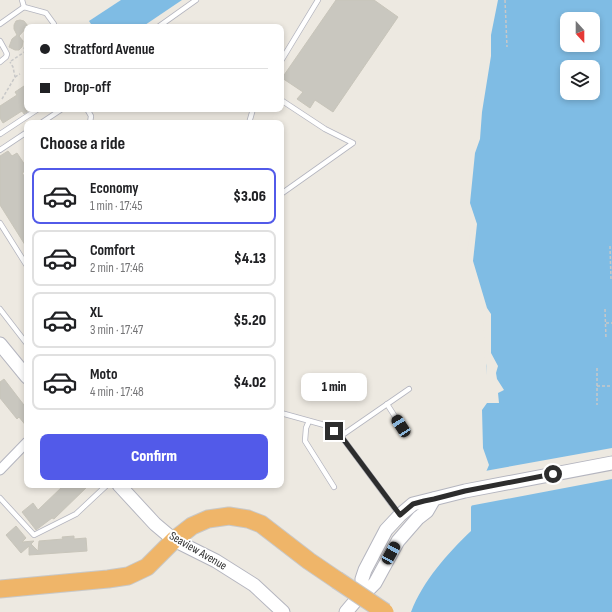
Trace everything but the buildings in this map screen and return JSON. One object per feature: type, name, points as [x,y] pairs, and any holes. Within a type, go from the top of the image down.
[{"type":"highway","points":[[0,589],[128,576],[147,567],[174,540],[192,526],[208,519],[229,516],[248,519],[267,528],[309,561],[385,612]]},
{"type":"main road","points":[[0,344],[24,373]]},
{"type":"main road","points":[[362,593],[362,578],[365,570],[386,530],[413,504],[465,491],[612,463]]},
{"type":"main road","name":"Seaview Avenue","points":[[122,488],[155,524],[174,540],[216,561],[254,585],[283,612]]},
{"type":"main road","points":[[346,612],[362,593],[375,584],[398,541],[418,518],[427,511],[434,499]]},
{"type":"street","points":[[0,470],[24,445]]},
{"type":"lane","points":[[22,0],[24,7]]},
{"type":"lane","points":[[162,24],[196,0]]},
{"type":"lane","points":[[284,56],[318,0]]},
{"type":"lane","points":[[24,7],[46,13],[54,24]]},
{"type":"lane","points":[[0,24],[24,7]]},
{"type":"lane","points":[[0,41],[7,54],[6,57],[0,62]]},
{"type":"lane","points":[[284,102],[325,128],[353,143],[284,192]]},
{"type":"lane","points":[[0,134],[33,112]]},
{"type":"lane","points":[[46,120],[58,112]]},
{"type":"lane","points":[[0,150],[24,134]]},
{"type":"lane","points":[[0,223],[24,261]]},
{"type":"lane","points":[[0,309],[24,340]]},
{"type":"lane","points":[[341,436],[409,389]]},
{"type":"lane","points":[[387,404],[401,426]]},
{"type":"lane","points":[[284,414],[328,426],[341,436],[400,515]]},
{"type":"lane","points":[[309,420],[306,428],[305,441],[334,487]]},
{"type":"lane","points":[[0,498],[34,535],[76,514],[104,488]]},
{"type":"path","points":[[505,0],[507,47]]},
{"type":"path","points":[[10,62],[24,52]]},
{"type":"path","points":[[6,57],[13,67],[15,77]]},
{"type":"path","points":[[2,99],[15,77],[20,74]]},
{"type":"path","points":[[610,246],[611,280]]},
{"type":"path","points":[[605,309],[606,339]]},
{"type":"path","points":[[606,323],[612,323]]},
{"type":"path","points":[[596,368],[597,405]]},
{"type":"path","points":[[597,386],[612,386]]},
{"type":"water","points":[[121,0],[182,0],[146,24],[91,24],[89,21]]},
{"type":"water","points":[[490,0],[612,0],[612,612],[411,612],[422,590],[436,568],[471,531],[471,507],[489,465],[483,448],[482,410],[487,403],[499,403],[498,393],[487,375],[485,307],[471,268],[473,229],[471,208],[468,202]]},
{"type":"pier","points":[[488,0],[498,0],[491,35],[491,56],[482,112],[480,139],[475,153],[470,203],[477,224],[473,261],[487,308],[491,314],[491,353],[498,366],[496,373],[497,379],[504,390],[498,393],[496,393],[484,381],[487,375],[487,366],[485,361],[483,307],[469,269],[467,252],[471,229],[469,209],[466,202],[472,127]]},
{"type":"pier","points":[[612,448],[612,479],[469,506],[485,471]]},
{"type":"route","points":[[334,431],[341,436],[400,515],[413,504],[424,501],[465,491],[553,474]]}]
